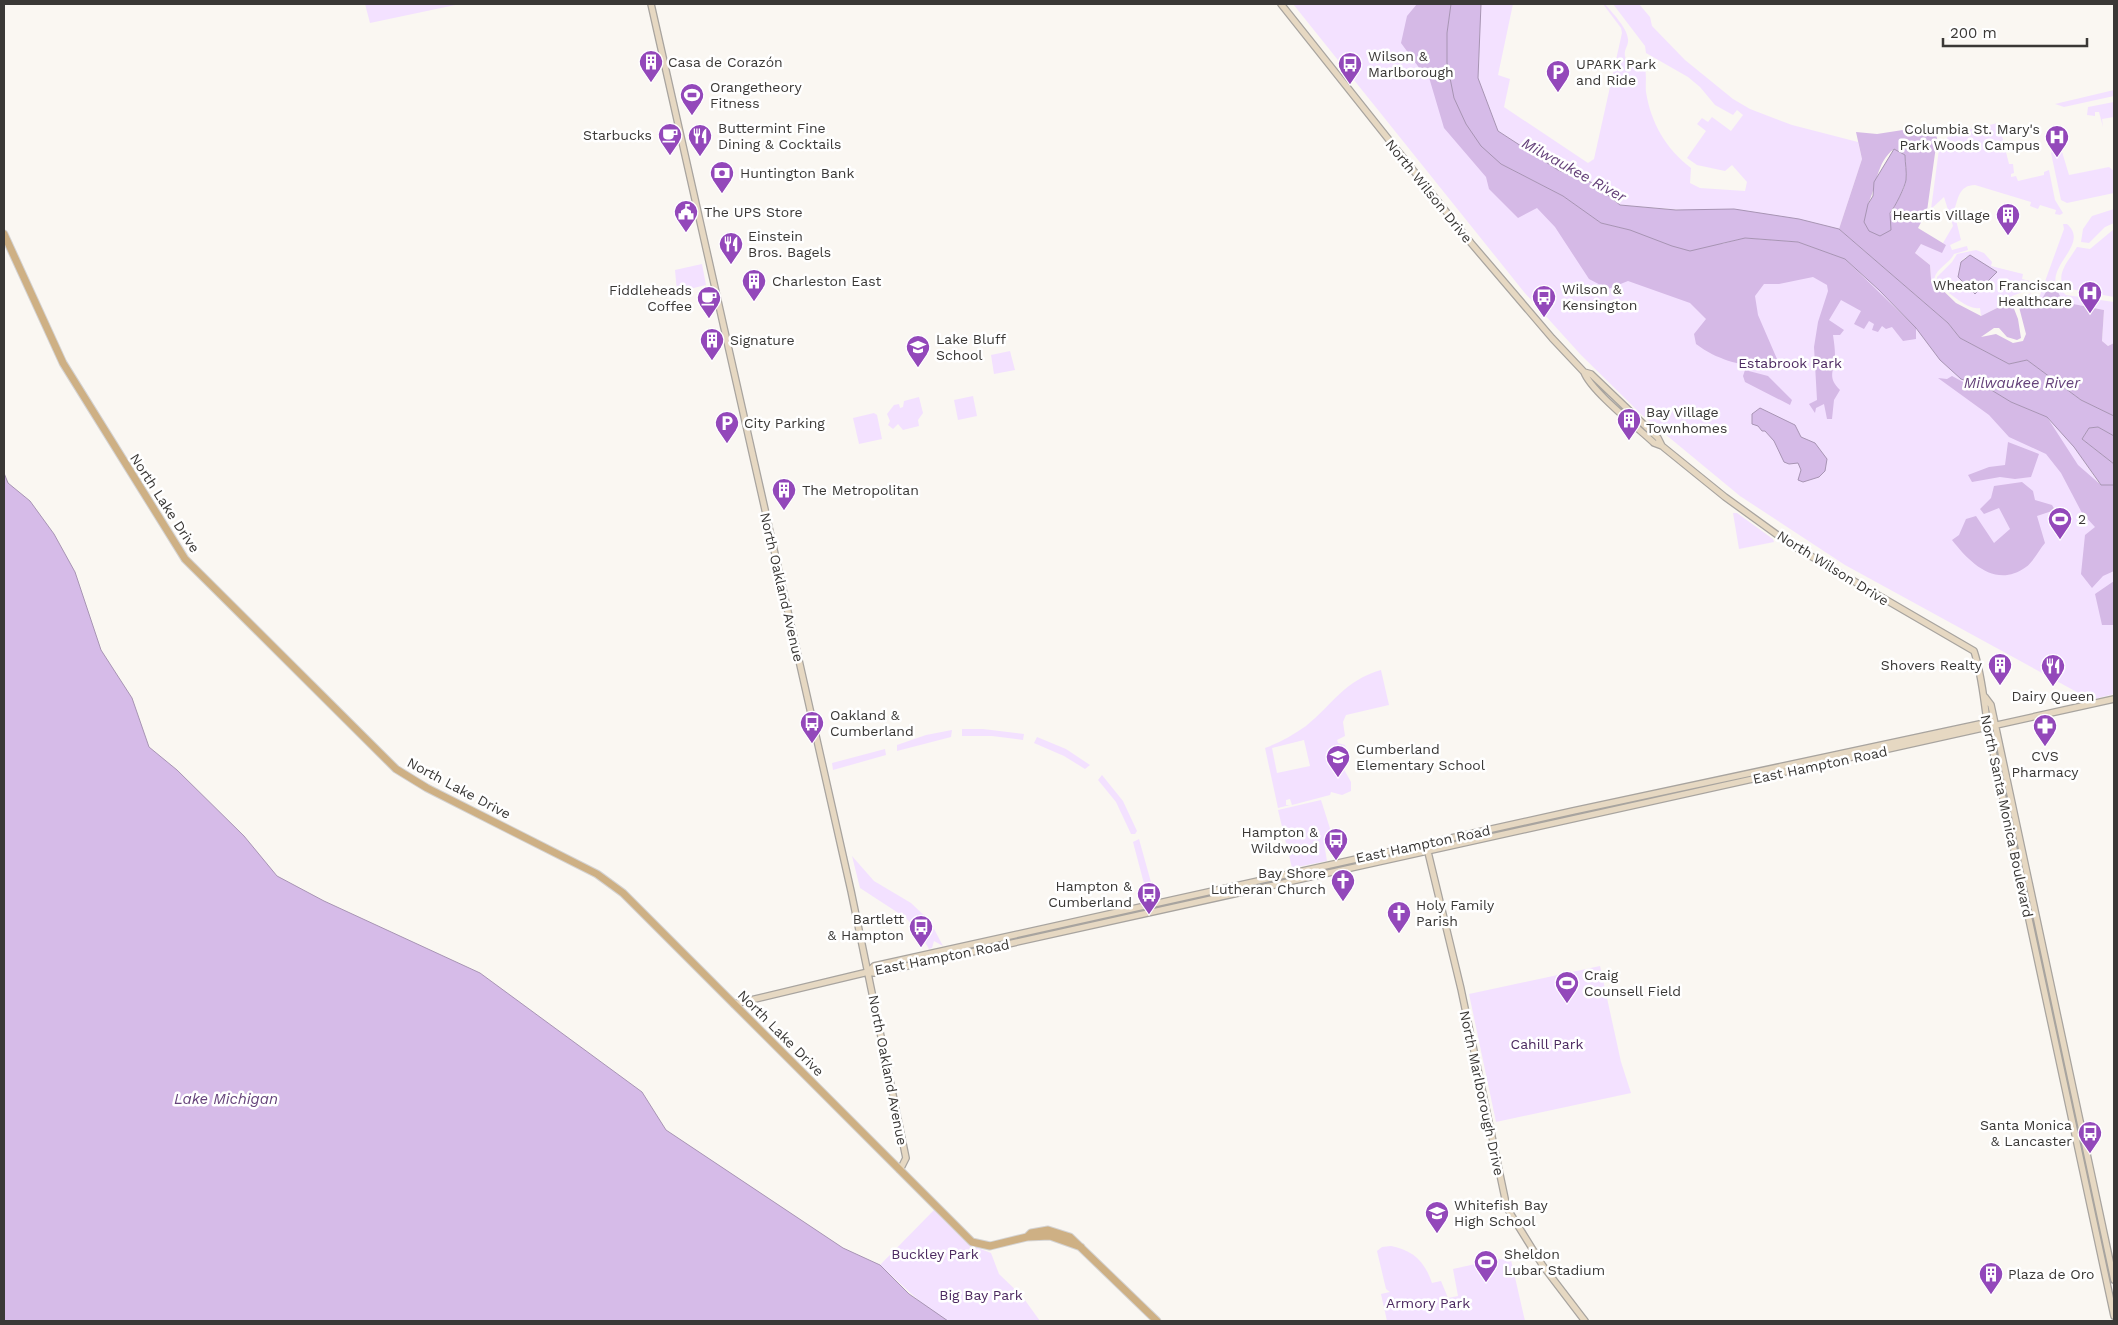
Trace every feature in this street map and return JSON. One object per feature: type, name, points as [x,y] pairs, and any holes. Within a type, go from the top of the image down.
[{"type":"main road","name":"North Oakland Avenue","points":[[651,4],[868,972],[906,1158],[900,1170]]},
{"type":"main road","name":"North Wilson Drive","points":[[1281,4],[1471,243],[1608,400],[1654,443],[1662,446],[1725,497],[1790,544],[1900,609],[1966,645],[1974,652],[1985,697]]},
{"type":"main road","name":"North Lake Drive","points":[[4,234],[63,363],[168,534],[200,574],[396,769],[427,788],[597,874],[612,884],[976,1244],[990,1246],[994,1243],[1027,1237],[1030,1233],[1043,1233]]},
{"type":"main road","name":"North Santa Monica Boulevard","points":[[1985,697],[1984,705],[1988,728],[2114,1316]]},
{"type":"main road","name":"North Santa Monica Boulevard","points":[[1985,697],[1991,705],[2114,1280]]},
{"type":"main road","name":"East Hampton Road","points":[[868,972],[874,973],[934,960],[1427,850],[1966,734],[1995,725],[2114,699]]},
{"type":"main road","name":"East Hampton Road","points":[[868,972],[874,966],[891,962],[1987,721]]},
{"type":"main road","points":[[1987,721],[1995,725]]},
{"type":"main road","points":[[1964,726],[1966,734]]},
{"type":"main road","name":"North Marlborough Drive","points":[[1426,843],[1461,989],[1507,1208],[1543,1266],[1585,1321]]},
{"type":"main road","points":[[734,1004],[868,972]]},
{"type":"main road","points":[[1043,1233],[1053,1230],[1070,1237],[1157,1321]]},
{"type":"main road","points":[[1043,1233],[1081,1247]]},
{"type":"green space","points":[[365,4],[460,4],[370,23]]},
{"type":"green space","name":"Estabrook Park","points":[[1293,4],[1451,4],[1454,98],[1563,196],[1845,259],[1916,328],[1940,360],[1961,379],[1988,388],[2047,417],[2074,447],[2100,485],[2114,485],[2114,694],[2087,701],[2084,696],[1845,565],[1740,496],[1642,415],[1581,355],[1524,292]]},
{"type":"green space","points":[[1481,4],[1513,4],[1498,75],[1510,79],[1504,107],[1588,163],[1594,159],[1622,33],[1621,28],[1603,4],[1605,4],[1627,34],[1626,59],[1635,63],[1642,61],[1644,64],[1648,103],[1656,125],[1667,144],[1691,168],[1690,183],[1700,188],[1745,191],[1747,182],[1732,165],[1725,171],[1697,165],[1687,158],[1706,131],[1697,124],[1702,118],[1708,122],[1712,117],[1731,131],[1743,115],[1737,110],[1733,115],[1715,105],[1700,87],[1688,77],[1646,53],[1645,46],[1613,4],[1639,4],[1650,17],[1652,26],[1685,60],[1733,99],[1750,109],[1792,125],[1858,142],[1862,159],[1839,229],[1799,219],[1620,205],[1593,183],[1558,170],[1498,131],[1478,78]]},
{"type":"green space","points":[[2114,90],[2114,96],[2064,107],[2055,104]]},
{"type":"green space","points":[[2114,102],[2114,117],[2102,119],[2103,127],[2099,112],[2095,112],[2095,116],[2087,115],[2088,107]]},
{"type":"green space","points":[[1998,123],[1999,131],[2007,130],[2007,134],[2002,136],[2009,164],[2013,164],[2014,173],[2011,174],[2011,177],[2016,176],[2018,181],[2044,175],[2044,172],[2049,170],[2055,200],[2063,213],[2060,215],[2055,214],[2056,210],[2040,205],[2038,209],[2030,206],[2031,202],[1975,185],[1966,187],[1960,193],[1954,211],[1957,213],[1956,220],[1961,240],[1950,245],[1952,250],[1967,246],[1968,250],[1954,254],[1935,276],[1935,285],[1931,279],[1930,265],[1915,253],[1921,244],[1946,245],[1943,243],[1953,226],[1944,197],[1931,209],[1939,149],[1950,134]]},
{"type":"green space","points":[[2060,145],[2069,175],[2109,167],[2114,171],[2114,193],[2067,203],[2061,200],[2051,153],[2053,147]]},
{"type":"green space","points":[[2114,209],[2114,223],[2105,227],[2089,243],[2081,242],[2083,229],[2092,216]]},
{"type":"green space","points":[[2063,224],[2067,224],[2073,231],[2074,238],[2072,246],[2058,269],[2056,285],[2066,295],[2114,302],[2114,343],[2108,346],[2102,341],[2104,310],[2062,302],[2057,290],[2050,285],[2036,310],[2019,307],[2019,299],[2031,293],[2029,297],[2039,298],[2064,229]]},
{"type":"green space","points":[[2114,229],[2114,297],[2065,288],[2061,278],[2062,272],[2077,247],[2090,249]]},
{"type":"green space","points":[[1976,250],[1984,253],[1992,262],[1991,266],[2023,274],[2022,279],[2030,281],[2033,288],[2012,296],[2011,301],[1981,316],[1980,308],[1964,304],[1938,284],[1937,277],[1957,254]],"holes":[[[1970,255],[1988,268],[1996,271],[1974,293],[1958,275],[1963,259]]]},
{"type":"green space","points":[[702,264],[706,285],[677,292],[675,270]]},
{"type":"green space","points":[[1010,351],[1015,370],[994,374],[991,355]]},
{"type":"green space","points":[[973,396],[977,416],[958,420],[954,400]]},
{"type":"green space","points":[[919,397],[923,413],[918,420],[919,426],[903,430],[898,424],[893,429],[888,425],[890,421],[887,414],[894,405],[899,404],[900,408],[903,407],[904,401]]},
{"type":"green space","points":[[874,413],[877,415],[882,439],[859,444],[853,418]]},
{"type":"green space","points":[[1733,513],[1737,513],[1773,539],[1774,542],[1739,549]]},
{"type":"green space","points":[[1381,670],[1389,705],[1346,715],[1343,722],[1345,736],[1337,740],[1338,743],[1345,745],[1348,755],[1346,763],[1341,764],[1351,782],[1351,791],[1342,795],[1331,792],[1330,795],[1292,805],[1290,799],[1286,800],[1286,805],[1290,805],[1278,808],[1265,748],[1286,739],[1306,726],[1349,686],[1369,674]],"holes":[[[1304,740],[1310,766],[1277,773],[1272,748]]]},
{"type":"green space","points":[[962,729],[983,729],[1024,734],[1023,740],[992,736],[962,736]]},
{"type":"green space","points":[[952,730],[951,737],[897,751],[897,745],[926,735]]},
{"type":"green space","points":[[1037,737],[1066,749],[1090,765],[1085,769],[1064,756],[1034,743]]},
{"type":"green space","points":[[885,749],[886,755],[833,770],[832,763]]},
{"type":"green space","points":[[1102,775],[1123,801],[1137,831],[1135,834],[1131,834],[1116,802],[1098,780]]},
{"type":"green space","points":[[1321,800],[1334,841],[1324,843],[1327,861],[1292,868],[1278,810]]},
{"type":"green space","points":[[1139,839],[1154,893],[1152,899],[1147,895],[1133,842]]},
{"type":"green space","points":[[852,856],[874,881],[911,903],[930,921],[927,927],[915,928],[906,918],[860,888]]},
{"type":"green space","points":[[932,925],[943,946],[934,941],[932,948],[929,949],[919,932],[927,930]]},
{"type":"green space","name":"Cahill Park","points":[[1600,966],[1621,1062],[1631,1093],[1496,1122],[1469,994]]},
{"type":"green space","points":[[935,1209],[970,1245],[991,1253],[999,1274],[1022,1296],[1040,1321],[946,1321],[927,1308],[880,1265]]},
{"type":"green space","name":"Armory Park","points":[[1391,1246],[1406,1251],[1417,1258],[1426,1269],[1432,1283],[1441,1281],[1448,1298],[1458,1296],[1453,1269],[1498,1259],[1511,1260],[1525,1321],[1387,1321],[1381,1294],[1390,1292],[1386,1289],[1377,1251],[1382,1247]]},
{"type":"shaded area","points":[[1417,4],[1451,4],[1447,33],[1501,164],[1563,196],[1601,223],[1630,230],[1722,244],[1744,238],[1798,242],[1845,259],[1916,328],[1916,339],[1903,341],[1892,327],[1886,329],[1882,326],[1878,332],[1872,330],[1874,324],[1869,321],[1864,329],[1854,324],[1861,311],[1841,300],[1829,320],[1844,330],[1840,335],[1833,335],[1835,361],[1832,377],[1840,390],[1834,400],[1832,419],[1827,419],[1824,404],[1816,408],[1815,413],[1809,404],[1817,400],[1814,347],[1818,322],[1828,291],[1827,285],[1813,277],[1779,284],[1764,284],[1755,296],[1758,315],[1777,359],[1764,369],[1720,358],[1696,344],[1694,334],[1706,319],[1690,303],[1628,281],[1608,289],[1589,279],[1555,227],[1537,208],[1518,218],[1489,189],[1486,177],[1444,128],[1428,74],[1420,69],[1401,43],[1407,16]]},
{"type":"shaded area","points":[[1935,125],[1937,139],[1927,211],[1918,228],[1946,245],[1942,253],[1921,244],[1915,253],[1930,265],[1931,279],[1956,303],[1981,316],[2011,301],[2018,319],[2021,338],[2017,340],[2007,337],[1999,328],[1994,328],[1981,337],[1996,334],[2013,343],[2023,341],[2026,334],[2019,307],[2036,309],[2050,285],[2057,290],[2063,302],[2104,310],[2102,341],[2108,346],[2114,343],[2114,416],[2081,400],[2027,360],[2009,364],[1960,338],[1948,323],[1839,229],[1862,159],[1856,132],[1877,134]],"holes":[[[1894,149],[1905,155],[1905,185],[1889,221],[1868,204],[1880,168],[1888,154]]]},
{"type":"shaded area","points":[[1745,370],[1768,376],[1792,400],[1790,405],[1745,382],[1743,376]]},
{"type":"shaded area","points":[[1952,376],[1965,383],[1988,388],[2011,402],[2047,417],[2078,465],[2101,485],[2114,485],[2114,571],[2103,576],[2092,588],[2081,574],[2085,535],[2095,527],[2082,513],[2061,473],[2046,454],[2009,437],[1989,415],[1938,378],[1947,379]]},
{"type":"shaded area","points":[[2098,427],[2114,436],[2114,464],[2082,439],[2089,428]]},
{"type":"shaded area","points":[[2008,442],[2039,454],[2031,477],[2015,479],[2000,477],[1972,482],[1968,475],[1989,467],[2005,465]]},
{"type":"shaded area","points":[[2022,482],[2033,491],[2035,500],[2052,505],[2055,510],[2037,516],[2045,543],[2026,567],[2015,573],[1994,574],[1975,564],[1952,540],[1959,535],[1966,519],[1976,516],[1994,543],[2010,529],[1999,508],[1984,514],[1980,509],[1991,498],[1994,486]]},
{"type":"shaded area","points":[[2114,581],[2114,625],[2102,625],[2095,594]]},
{"type":"water","name":"Milwaukee River","points":[[1451,4],[1481,4],[1478,78],[1498,131],[1558,170],[1593,183],[1620,205],[1676,210],[1734,209],[1799,219],[1839,229],[1948,323],[1960,338],[2009,364],[2027,360],[2081,400],[2114,416],[2114,436],[2098,427],[2089,428],[2082,439],[2114,464],[2114,485],[2101,485],[2074,447],[2047,417],[2011,402],[1988,388],[1961,379],[1940,360],[1916,328],[1845,259],[1798,242],[1745,238],[1690,251],[1630,230],[1601,223],[1563,196],[1501,164],[1481,146],[1466,124],[1454,98],[1447,63],[1447,33]]},
{"type":"water","points":[[1894,149],[1905,155],[1906,180],[1900,197],[1890,213],[1891,230],[1880,236],[1869,231],[1864,222],[1868,204],[1873,196],[1874,182]]},
{"type":"water","points":[[1970,255],[1997,272],[1975,294],[1958,277],[1961,262]]},
{"type":"water","points":[[1760,408],[1795,425],[1801,437],[1815,443],[1827,459],[1825,471],[1819,477],[1803,482],[1798,480],[1801,470],[1798,463],[1789,464],[1784,462],[1774,441],[1765,431],[1752,424],[1752,414]]},
{"type":"water","name":"Lake Michigan","points":[[4,473],[8,483],[30,501],[54,534],[75,572],[101,650],[132,698],[149,747],[177,770],[244,836],[277,876],[324,901],[480,973],[642,1092],[666,1130],[843,1248],[880,1265],[909,1294],[948,1321],[4,1321]]},
{"type":"place","name":"Casa de Corazón","points":[[651,83]]},
{"type":"place","name":"Wilson & Marlborough","points":[[1350,85]]},
{"type":"place","name":"UPARK Park and Ride","points":[[1558,93]]},
{"type":"place","name":"Orangetheory Fitness","points":[[692,116]]},
{"type":"place","name":"Starbucks","points":[[670,156]]},
{"type":"place","name":"Buttermint Fine Dining & Cocktails","points":[[700,157]]},
{"type":"place","name":"Columbia St. Mary's Park Woods Campus","points":[[2057,158]]},
{"type":"place","name":"Huntington Bank","points":[[722,194]]},
{"type":"place","name":"The UPS Store","points":[[686,233]]},
{"type":"place","name":"Heartis Village","points":[[2008,236]]},
{"type":"place","name":"Einstein Bros. Bagels","points":[[731,265]]},
{"type":"place","name":"Charleston East","points":[[754,302]]},
{"type":"place","name":"Wheaton Franciscan Healthcare","points":[[2090,314]]},
{"type":"place","name":"Wilson & Kensington","points":[[1544,318]]},
{"type":"place","name":"Fiddleheads Coffee","points":[[709,319]]},
{"type":"place","name":"Signature","points":[[712,361]]},
{"type":"place","name":"Lake Bluff School","points":[[918,368]]},
{"type":"place","name":"Bay Village Townhomes","points":[[1629,441]]},
{"type":"place","name":"City Parking","points":[[727,444]]},
{"type":"place","name":"The Metropolitan","points":[[784,511]]},
{"type":"place","name":"2","points":[[2060,540]]},
{"type":"place","name":"Shovers Realty","points":[[2000,686]]},
{"type":"place","name":"Dairy Queen","points":[[2053,687]]},
{"type":"place","name":"Oakland & Cumberland","points":[[812,744]]},
{"type":"place","name":"CVS Pharmacy","points":[[2045,747]]},
{"type":"place","name":"Cumberland Elementary School","points":[[1338,778]]},
{"type":"place","name":"Hampton & Wildwood","points":[[1336,861]]},
{"type":"place","name":"Bay Shore Lutheran Church","points":[[1343,902]]},
{"type":"place","name":"Hampton & Cumberland","points":[[1149,915]]},
{"type":"place","name":"Holy Family Parish","points":[[1399,934]]},
{"type":"place","name":"Bartlett & Hampton","points":[[921,948]]},
{"type":"place","name":"Craig Counsell Field","points":[[1567,1004]]},
{"type":"place","name":"Santa Monica & Lancaster","points":[[2090,1154]]},
{"type":"place","name":"Whitefish Bay High School","points":[[1437,1234]]},
{"type":"place","name":"Sheldon Lubar Stadium","points":[[1486,1283]]},
{"type":"place","name":"Plaza de Oro","points":[[1991,1295]]},
{"type":"park label","name":"Buckley Park","points":[[935,1254]]},
{"type":"park label","name":"Big Bay Park","points":[[981,1295]]}]
